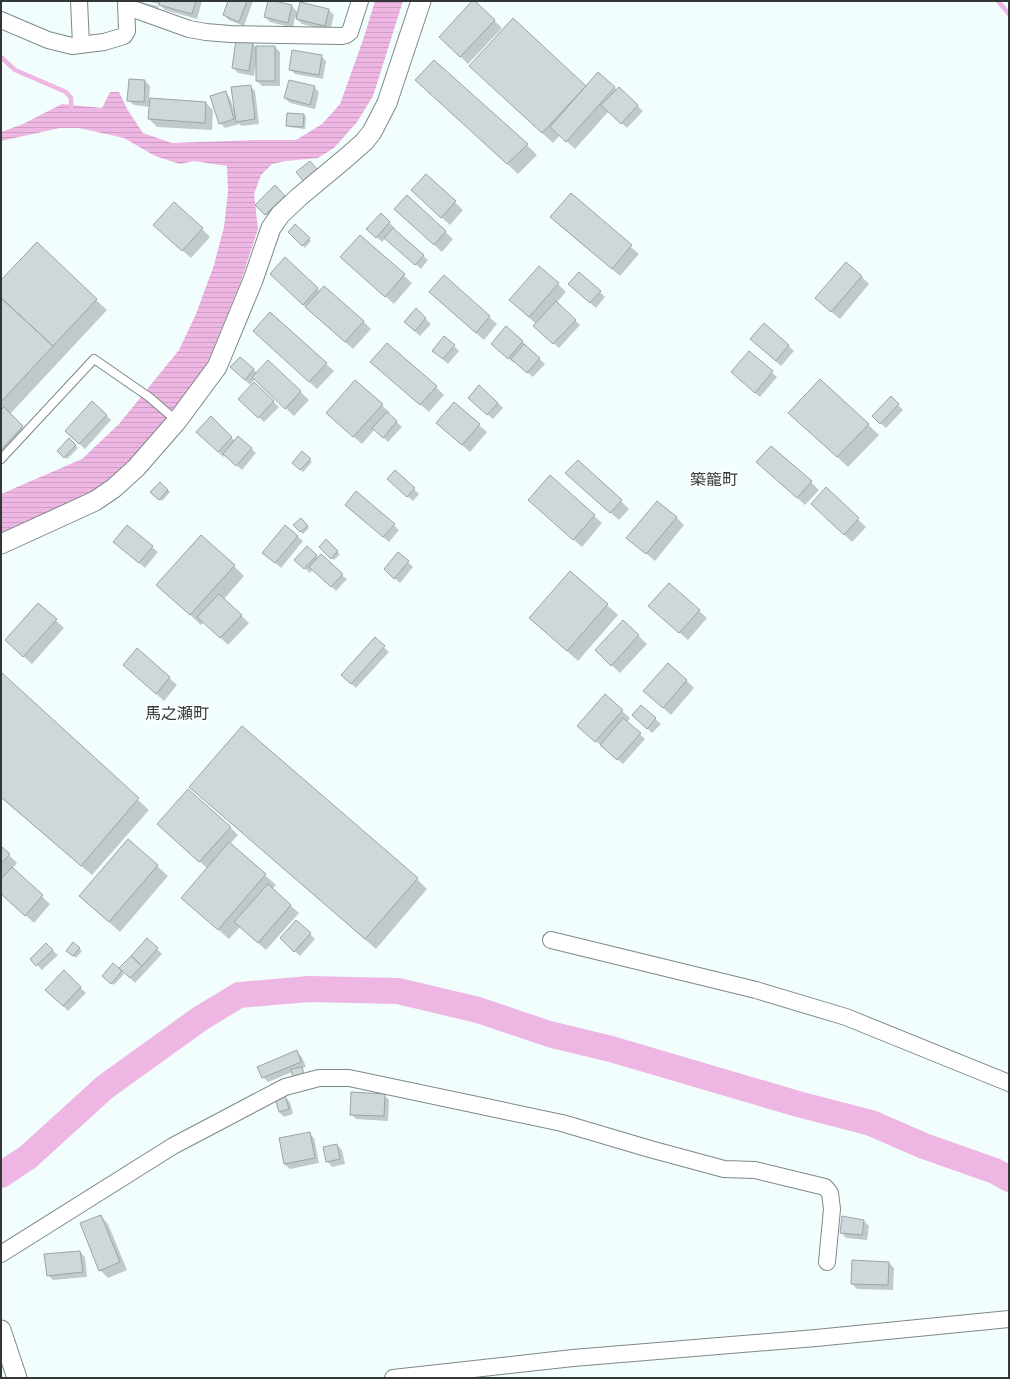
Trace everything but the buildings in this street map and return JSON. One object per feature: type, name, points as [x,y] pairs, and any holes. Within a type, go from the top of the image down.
[{"type":"street","points":[[79,1],[82,45]]},
{"type":"street","points":[[1,20],[48,40],[72,46],[104,42],[124,36],[127,32],[126,5],[189,29],[206,32],[230,34],[342,36],[350,32],[360,1]]},
{"type":"street","points":[[1,544],[95,501],[114,488],[136,468],[217,367],[253,280],[271,228],[280,215],[298,197],[347,157],[364,142],[372,132],[387,103],[421,1]]},
{"type":"street","points":[[551,940],[756,990],[846,1017],[1009,1083]]},
{"type":"street","points":[[1,1254],[173,1146],[206,1127],[285,1087],[319,1078],[349,1078],[562,1123],[650,1150],[724,1169],[755,1170],[825,1187],[830,1194],[832,1209],[827,1262]]},
{"type":"street","points":[[393,1378],[573,1358],[816,1338],[1009,1319]]},
{"type":"street","points":[[1,1330],[17,1378]]},
{"type":"lane","points":[[1,459],[94,359],[149,397],[175,419]]},
{"type":"shaded area","points":[[375,1],[403,1],[373,96],[357,122],[334,148],[318,158],[272,164],[261,175],[254,194],[258,229],[240,284],[204,371],[149,441],[105,485],[49,513],[1,533],[1,494],[82,459],[119,424],[179,350],[196,314],[214,265],[224,227],[228,192],[227,166],[194,161],[180,164],[155,156],[124,138],[79,128],[60,128],[1,141],[1,132],[23,124],[62,104],[102,108],[110,92],[119,92],[127,109],[143,133],[172,143],[296,140],[322,124],[340,104]]},
{"type":"waterway","points":[[998,1],[1009,14]]},
{"type":"waterway","points":[[1,57],[15,70],[66,92],[71,98],[71,110]]},
{"type":"waterway","points":[[1,1175],[28,1157],[105,1087],[201,1018],[239,995],[309,989],[398,991],[478,1010],[549,1034],[611,1049],[798,1104],[871,1123],[924,1146],[995,1171],[1009,1179]]},
{"type":"district","name":"築籠町","points":[[714,480]]},
{"type":"district","name":"馬之瀬町","points":[[177,714]]}]
